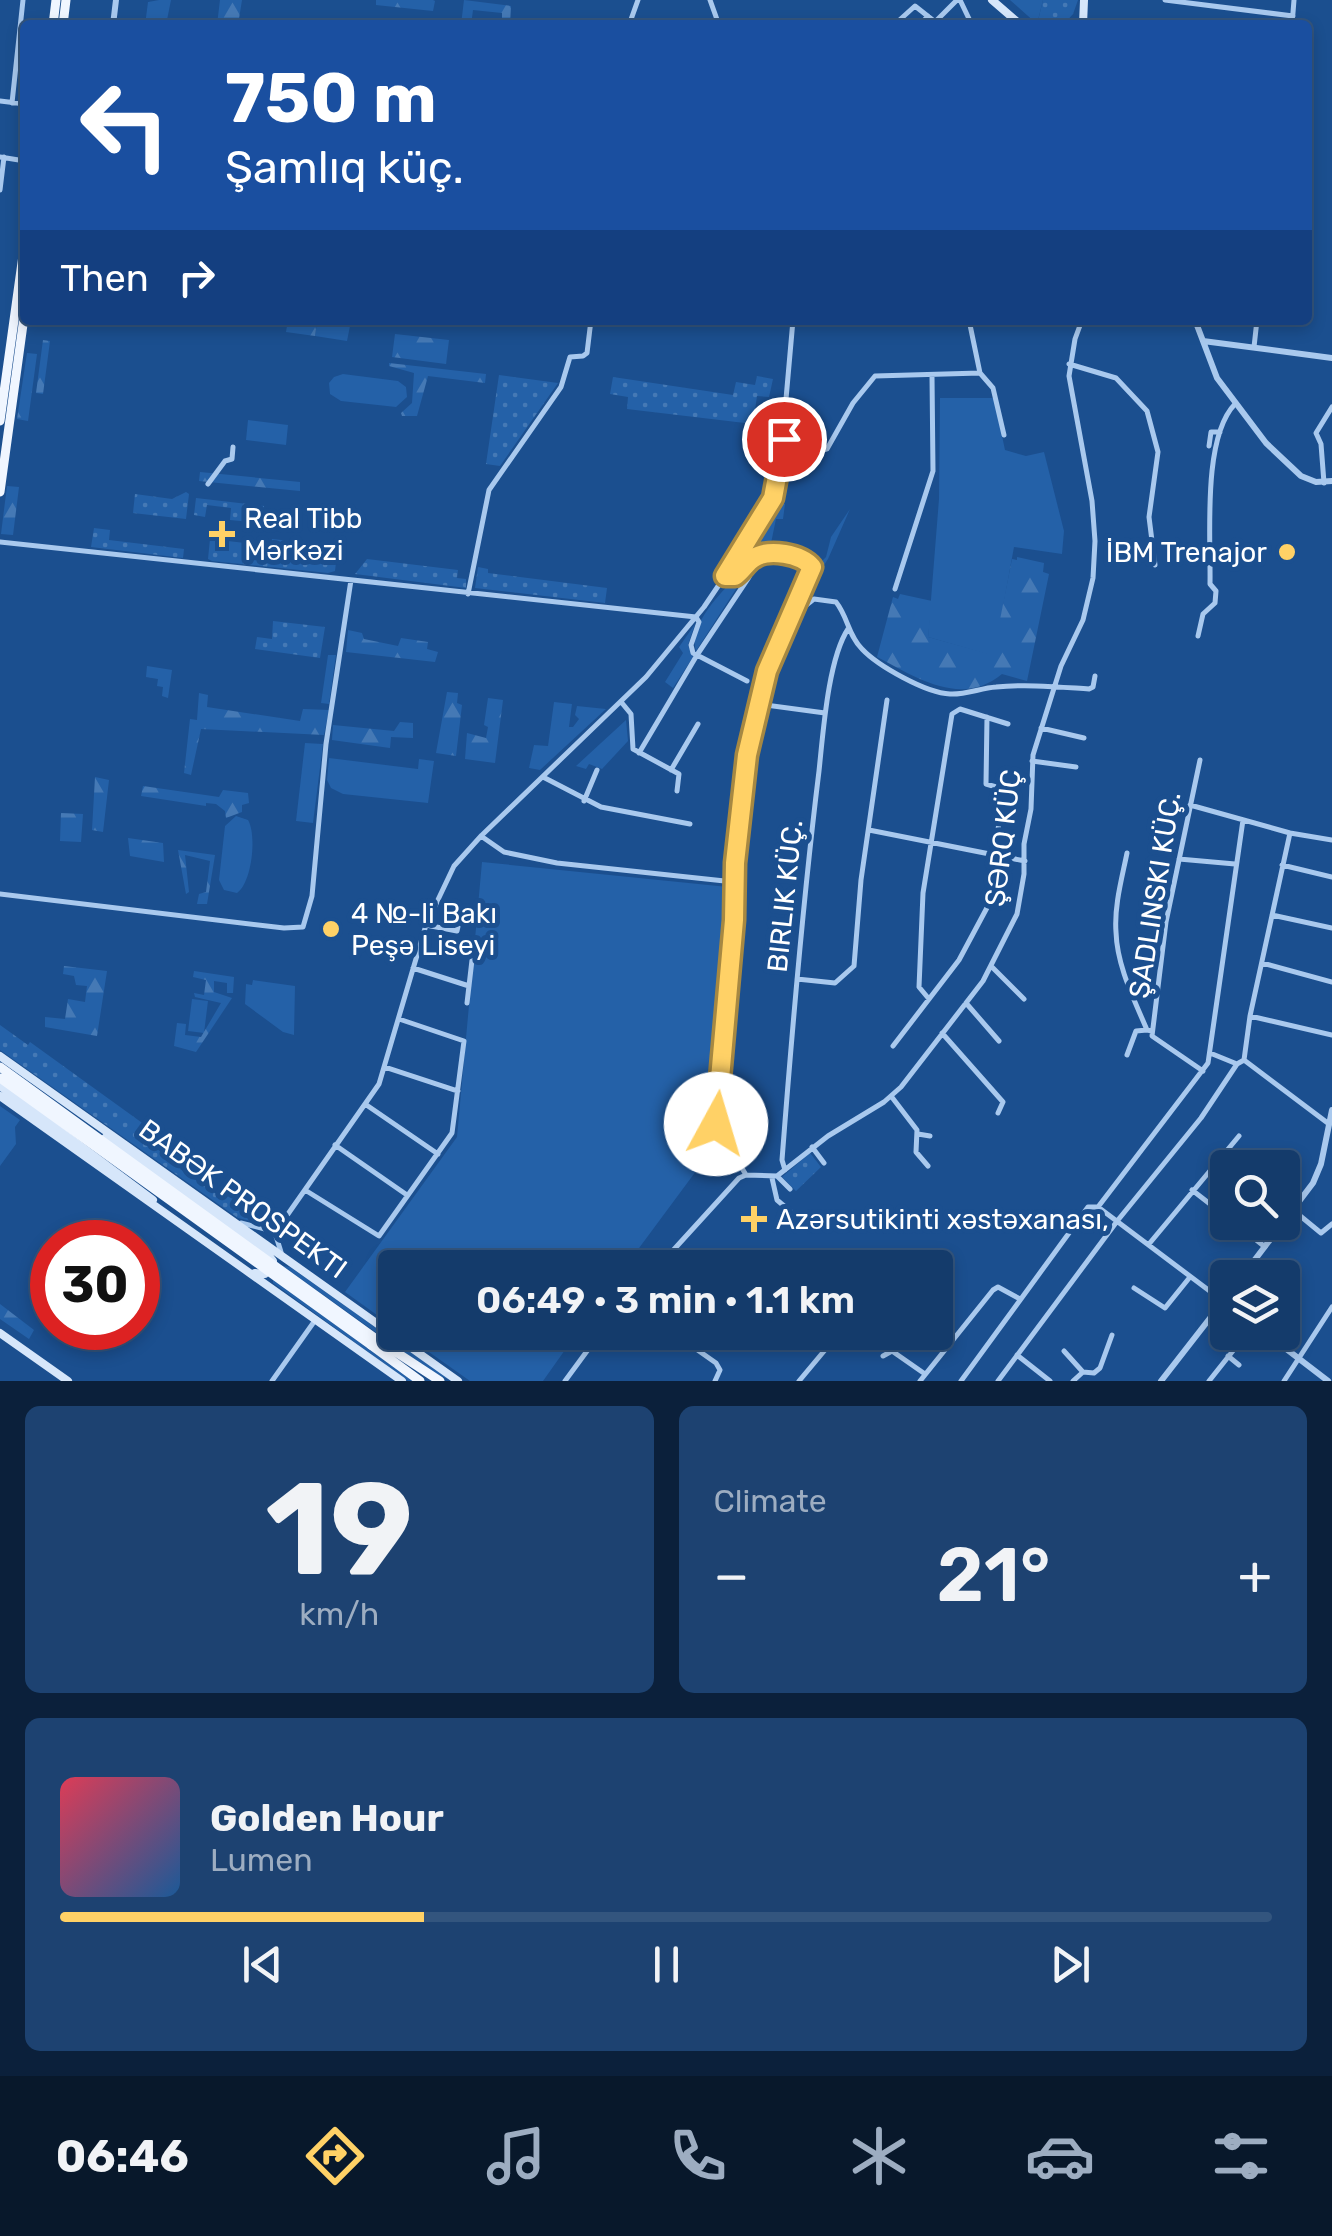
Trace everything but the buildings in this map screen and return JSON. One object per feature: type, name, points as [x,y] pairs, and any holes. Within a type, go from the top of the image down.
[{"type":"main road","points":[[992,0],[1016,20]]},
{"type":"main road","points":[[0,421],[20,277]]},
{"type":"main road","points":[[0,492],[23,325]]},
{"type":"main road","name":"BABƏK PROSPEKTI","points":[[0,1056],[458,1381]]},
{"type":"main road","points":[[0,1067],[272,1258],[271,1269],[261,1275],[246,1269]]},
{"type":"main road","name":"BABƏK PROSPEKTI","points":[[0,1067],[374,1342],[420,1381]]},
{"type":"main road","name":"BABƏK PROSPEKTI","points":[[0,1078],[374,1342],[440,1381]]},
{"type":"main road","points":[[0,1086],[175,1218]]},
{"type":"main road","name":"BABƏK PROSPEKTI","points":[[0,1096],[402,1381]]},
{"type":"main road","points":[[0,1333],[68,1381]]},
{"type":"street","points":[[940,20],[958,0]]},
{"type":"street","points":[[1165,0],[1292,16]]},
{"type":"street","points":[[1292,20],[1294,0]]},
{"type":"street","points":[[899,20],[912,6],[932,20]]},
{"type":"street","points":[[924,20],[928,16]]},
{"type":"street","points":[[12,102],[20,34]]},
{"type":"street","points":[[0,101],[20,103]]},
{"type":"street","points":[[0,190],[2,157]]},
{"type":"street","points":[[468,594],[489,490],[560,390],[570,356],[588,353],[591,325]]},
{"type":"street","points":[[282,1254],[276,1240],[280,1224],[379,1084],[426,926],[450,874],[481,836],[622,703],[696,617],[768,509],[776,488],[782,448],[793,325]]},
{"type":"street","points":[[970,325],[980,373],[993,388],[1004,435]]},
{"type":"street","name":"ŞƏRQ KÜÇ","points":[[774,1177],[891,1096],[992,966],[1020,902],[1032,761],[1054,687],[1083,620],[1095,551],[1092,501],[1069,376],[1081,325]]},
{"type":"street","points":[[1197,325],[1217,378],[1235,404],[1300,476],[1328,482],[1316,433],[1332,406]]},
{"type":"street","points":[[1254,347],[1257,325]]},
{"type":"street","points":[[1203,341],[1332,358]]},
{"type":"street","points":[[1070,364],[1116,378],[1147,411],[1158,459],[1149,517],[1155,565]]},
{"type":"street","points":[[782,448],[812,452],[827,449],[875,376],[980,373]]},
{"type":"street","points":[[895,588],[932,470],[932,376]]},
{"type":"street","points":[[1198,636],[1203,614],[1215,603],[1216,591],[1210,584],[1213,483],[1220,432],[1235,404]]},
{"type":"street","points":[[1210,446],[1211,432],[1220,432]]},
{"type":"street","points":[[208,484],[225,461],[232,459],[233,447]]},
{"type":"street","points":[[0,542],[696,617]]},
{"type":"street","points":[[725,576],[735,576],[759,555],[780,554],[810,563],[812,570],[773,654],[758,704],[744,776],[716,1124],[746,1175]]},
{"type":"street","points":[[639,753],[759,555]]},
{"type":"street","points":[[0,894],[302,927],[312,896],[332,708],[351,580]]},
{"type":"street","points":[[794,610],[814,599],[832,600],[843,611],[848,629],[863,651],[937,692],[950,694],[996,686],[1088,689],[1093,687],[1095,676]]},
{"type":"street","points":[[696,617],[699,624],[690,647],[697,655],[747,681]]},
{"type":"street","name":"BIRLIK KÜÇ.","points":[[785,1170],[782,1160],[797,979],[826,714],[840,642],[848,629]]},
{"type":"street","points":[[797,979],[834,982],[854,966],[860,890],[886,700]]},
{"type":"street","points":[[622,703],[630,714],[631,744],[680,777],[677,791]]},
{"type":"street","points":[[758,704],[826,714]]},
{"type":"street","points":[[929,1000],[919,987],[924,893],[952,714],[960,709],[1008,724]]},
{"type":"street","points":[[893,1046],[960,960],[989,904],[1003,789],[986,784],[987,717]]},
{"type":"street","points":[[671,770],[698,724]]},
{"type":"street","points":[[1041,728],[1084,738]]},
{"type":"street","name":"ŞADLINSKI KÜÇ.","points":[[1200,760],[1150,1030],[1154,1039],[1203,1070]]},
{"type":"street","points":[[1032,761],[1076,767]]},
{"type":"street","points":[[584,800],[597,770]]},
{"type":"street","points":[[543,777],[601,807],[690,824]]},
{"type":"street","points":[[1189,805],[1290,833],[1332,840]]},
{"type":"street","points":[[1098,1207],[1203,1070],[1210,1054],[1244,820]]},
{"type":"street","points":[[869,830],[1025,861]]},
{"type":"street","points":[[998,1381],[1241,1062],[1290,833]]},
{"type":"street","points":[[481,836],[504,852],[557,863],[734,882]]},
{"type":"street","points":[[1127,853],[1116,937],[1134,1001],[1150,1030],[1136,1031],[1127,1054]]},
{"type":"street","points":[[1179,860],[1236,864]]},
{"type":"street","points":[[1282,865],[1332,877]]},
{"type":"street","points":[[426,926],[454,932],[461,913]]},
{"type":"street","points":[[1272,914],[1332,928]]},
{"type":"street","points":[[467,1003],[472,960]]},
{"type":"street","points":[[1262,964],[1332,982]]},
{"type":"street","points":[[992,966],[1024,999]]},
{"type":"street","points":[[413,968],[469,986]]},
{"type":"street","points":[[966,1003],[999,1042]]},
{"type":"street","points":[[1250,1016],[1332,1035]]},
{"type":"street","points":[[305,1190],[376,1236],[382,1234],[452,1133],[464,1040],[398,1019]]},
{"type":"street","points":[[942,1033],[1003,1102],[998,1113]]},
{"type":"street","points":[[1210,1054],[1241,1062],[1329,1124]]},
{"type":"street","points":[[385,1067],[458,1091]]},
{"type":"street","points":[[891,1096],[918,1134],[916,1152],[928,1166]]},
{"type":"street","points":[[364,1104],[438,1154]]},
{"type":"street","points":[[1300,1201],[1328,1151],[1332,1110]]},
{"type":"street","points":[[918,1134],[930,1136]]},
{"type":"street","points":[[1149,1244],[1239,1136]]},
{"type":"street","points":[[335,1146],[408,1196]]},
{"type":"street","points":[[812,1148],[824,1163]]},
{"type":"street","points":[[674,1250],[727,1190],[746,1175],[774,1177],[790,1190]]},
{"type":"street","points":[[774,1177],[777,1200],[790,1212]]},
{"type":"street","points":[[1192,1190],[1210,1204]]},
{"type":"street","points":[[961,1381],[1088,1207],[1098,1207],[1118,1220],[1210,1289]]},
{"type":"street","points":[[1300,1216],[1321,1232],[1332,1224]]},
{"type":"street","points":[[240,1223],[265,1229],[280,1224]]},
{"type":"street","points":[[1256,1240],[1265,1247]]},
{"type":"street","points":[[1255,1260],[1270,1240]]},
{"type":"street","points":[[1134,1288],[1165,1308],[1191,1276]]},
{"type":"street","points":[[920,1381],[992,1290],[998,1287],[1020,1298]]},
{"type":"street","points":[[1284,1381],[1330,1315],[1332,1306]]},
{"type":"street","points":[[274,1380],[316,1319]]},
{"type":"street","points":[[1161,1381],[1210,1320]]},
{"type":"street","points":[[1064,1352],[1083,1372],[1094,1373],[1100,1368],[1112,1335]]},
{"type":"street","points":[[565,1381],[588,1350]]},
{"type":"street","points":[[697,1350],[719,1366],[720,1374],[715,1381]]},
{"type":"street","points":[[799,1381],[825,1350]]},
{"type":"street","points":[[1209,1381],[1234,1350]]},
{"type":"street","points":[[1287,1350],[1328,1381]]},
{"type":"street","points":[[883,1356],[892,1351],[925,1374]]},
{"type":"street","points":[[1017,1356],[1050,1381]]},
{"type":"street","points":[[1228,1356],[1238,1365]]},
{"type":"street","points":[[1073,1381],[1083,1372]]},
{"type":"green space","points":[[171,0],[167,20],[146,20],[148,2]]},
{"type":"green space","points":[[220,0],[242,0],[239,20],[218,20]]},
{"type":"green space","points":[[376,0],[435,1],[433,11],[376,5]]},
{"type":"green space","points":[[464,0],[511,6],[510,20],[502,20],[502,13],[473,10],[472,20],[462,20]]},
{"type":"green space","points":[[1010,0],[1043,0],[1038,20],[1032,20]]},
{"type":"green space","points":[[1043,0],[1078,0],[1068,20],[1038,20]]},
{"type":"green space","points":[[287,325],[317,325],[315,336],[286,332]]},
{"type":"green space","points":[[317,325],[350,326],[347,341],[315,336]]},
{"type":"green space","points":[[395,334],[449,340],[446,364],[392,357]]},
{"type":"green space","points":[[43,340],[50,341],[43,394],[36,393]]},
{"type":"green space","points":[[27,353],[37,354],[28,421],[17,419]]},
{"type":"green space","points":[[389,363],[486,374],[485,383],[428,376],[417,416],[402,416],[412,403],[414,373]]},
{"type":"green space","points":[[343,374],[398,381],[406,387],[407,397],[396,407],[341,401],[330,394],[329,383]]},
{"type":"green space","points":[[499,375],[558,383],[500,466],[486,464]]},
{"type":"green space","points":[[757,376],[773,379],[769,397],[757,396],[755,410],[768,412],[771,426],[627,409],[628,397],[610,394],[613,377],[733,395],[736,382],[755,385]]},
{"type":"green space","points":[[940,398],[994,398],[1005,450],[1026,456],[1044,452],[1064,531],[1062,554],[1014,547],[994,656],[928,637],[939,499]]},
{"type":"green space","points":[[248,420],[288,425],[286,445],[246,440]]},
{"type":"green space","points":[[200,472],[300,482],[300,491],[199,481]]},
{"type":"green space","points":[[7,486],[19,487],[13,535],[1,534]]},
{"type":"green space","points":[[186,492],[186,519],[133,513],[135,494],[172,499]]},
{"type":"green space","points":[[196,498],[264,506],[261,523],[230,520],[231,508],[207,505],[205,517],[194,515]]},
{"type":"green space","points":[[778,502],[785,504],[783,519],[776,519],[770,548],[754,554],[732,573]]},
{"type":"green space","points":[[850,509],[828,559],[799,604],[816,567],[826,557],[831,537]]},
{"type":"green space","points":[[94,528],[110,530],[109,540],[184,549],[183,558],[91,547]]},
{"type":"green space","points":[[210,539],[271,546],[272,539],[344,547],[335,571],[328,573],[212,561],[208,559]]},
{"type":"green space","points":[[367,559],[458,570],[457,578],[466,579],[466,588],[355,574]]},
{"type":"green space","points":[[1012,559],[1044,563],[1043,572],[1049,574],[1027,681],[1002,674],[986,684],[955,689],[923,680],[877,657],[893,597],[898,599],[900,594],[932,601],[928,637],[993,655]]},
{"type":"green space","points":[[754,561],[696,651],[695,639],[705,614],[724,589]]},
{"type":"green space","points":[[478,567],[488,569],[488,573],[607,588],[605,603],[475,588]]},
{"type":"green space","points":[[273,621],[325,627],[320,658],[255,649],[257,637],[272,639]]},
{"type":"green space","points":[[695,624],[688,645],[693,657],[673,688],[665,682],[683,653],[679,647]]},
{"type":"green space","points":[[348,630],[362,633],[364,639],[398,646],[401,638],[428,642],[427,649],[438,652],[435,662],[346,652]]},
{"type":"green space","points":[[328,655],[336,655],[329,704],[321,703]]},
{"type":"green space","points":[[147,666],[172,670],[168,698],[162,696],[163,687],[157,686],[158,679],[146,677]]},
{"type":"green space","points":[[447,692],[458,693],[457,703],[462,705],[456,756],[436,753]]},
{"type":"green space","points":[[199,693],[208,695],[207,707],[300,721],[303,709],[329,710],[324,735],[201,729],[191,775],[184,773],[190,719],[197,720]]},
{"type":"green space","points":[[488,698],[503,700],[495,763],[465,759],[467,733],[486,738]]},
{"type":"green space","points":[[554,702],[572,704],[569,727],[579,719],[575,715],[577,706],[606,709],[540,770],[529,768],[534,745],[548,746]]},
{"type":"green space","points":[[626,720],[628,741],[602,769],[589,764],[586,769],[576,766]]},
{"type":"green space","points":[[400,722],[413,723],[413,738],[391,737],[390,748],[332,740],[333,725],[394,731]]},
{"type":"green space","points":[[305,743],[323,744],[313,823],[296,821]]},
{"type":"green space","points":[[329,758],[418,769],[419,759],[434,761],[428,803],[343,794],[331,788],[327,780]]},
{"type":"green space","points":[[95,777],[109,780],[103,832],[92,830]]},
{"type":"green space","points":[[143,786],[219,797],[223,790],[248,793],[249,803],[242,805],[242,812],[226,818],[225,811],[216,804],[206,806],[141,796]]},
{"type":"green space","points":[[61,813],[83,814],[81,842],[60,841]]},
{"type":"green space","points":[[236,816],[248,820],[252,847],[246,879],[237,893],[224,890],[219,880],[225,826]]},
{"type":"green space","points":[[128,838],[163,843],[164,862],[130,856]]},
{"type":"green space","points":[[178,850],[215,855],[207,904],[197,904],[199,894],[206,892],[210,861],[185,855],[189,892],[186,894]]},
{"type":"green space","points":[[482,862],[728,887],[705,1159],[638,1250],[378,1250],[378,1316],[345,1292],[457,1137]]},
{"type":"green space","points":[[64,966],[107,971],[97,1036],[45,1027],[45,1017],[65,1019],[68,999],[85,1002],[87,986],[76,985],[74,976],[63,974]]},
{"type":"green space","points":[[194,971],[234,977],[233,993],[227,993],[227,983],[214,981],[214,992],[232,998],[196,1052],[174,1046],[177,1023],[186,1024],[185,1035],[201,1037],[221,1003],[195,997],[194,993],[204,995],[206,980],[193,977]]},
{"type":"green space","points":[[253,980],[295,986],[294,1035],[283,1032],[245,1004],[246,984],[252,985]]},
{"type":"green space","points":[[192,999],[208,1001],[204,1033],[188,1031]]},
{"type":"green space","points":[[0,1025],[28,1045],[30,1042],[188,1156],[180,1169],[218,1195],[224,1188],[270,1220],[264,1224],[238,1218],[0,1050]]},
{"type":"green space","points":[[0,1106],[20,1120],[15,1127],[16,1144],[0,1166]]},
{"type":"green space","points":[[810,1153],[821,1167],[796,1191],[782,1177]]},
{"type":"green space","points":[[283,1266],[290,1267],[378,1329],[378,1334]]},
{"type":"green space","points":[[273,1280],[413,1381],[408,1381]]},
{"type":"green space","points":[[0,1304],[30,1327],[29,1339],[0,1319]]},
{"type":"green space","points":[[401,1350],[408,1350],[452,1381]]},
{"type":"green space","points":[[426,1350],[565,1350],[543,1381],[470,1381]]},
{"type":"place","name":"Real Tibb Mərkəzi","points":[[222,534]]},
{"type":"place","name":"İBM Trenajor","points":[[1287,552]]},
{"type":"place","name":"4 №-li Bakı Peşə Liseyi","points":[[331,929]]},
{"type":"place","name":"Azərsutikinti xəstəxanası,","points":[[754,1219]]},
{"type":"route","points":[[716,1124],[747,755],[767,671],[812,567],[802,558],[766,554],[752,559],[735,576],[725,576],[773,498],[784,439]]}]
